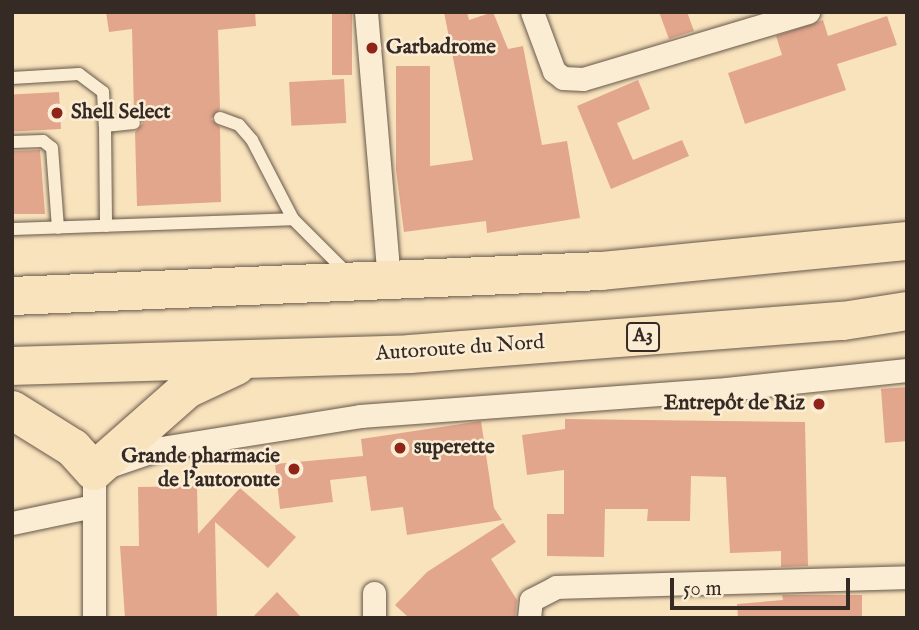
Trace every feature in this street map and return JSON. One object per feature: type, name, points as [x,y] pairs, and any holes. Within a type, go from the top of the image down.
[{"type":"highway","points":[[12,296],[601,271],[907,240]]},
{"type":"highway","name":"Autoroute du Nord","points":[[12,366],[410,354],[830,322],[907,311]]},
{"type":"highway","points":[[12,410],[73,448],[94,488],[187,389],[255,358]]},
{"type":"street","points":[[366,12],[373,282]]},
{"type":"street","points":[[532,12],[554,71],[563,78],[583,79],[760,19],[808,12]]},
{"type":"street","points":[[12,523],[94,488],[173,446],[361,416],[690,393],[907,370]]},
{"type":"street","points":[[94,488],[94,618]]},
{"type":"street","points":[[529,618],[531,600],[538,592],[556,587],[907,577]]},
{"type":"street","points":[[374,593],[374,618]]},
{"type":"lane","points":[[12,78],[79,74],[92,80],[103,92],[106,226]]},
{"type":"lane","points":[[220,118],[239,125],[252,140],[293,219],[373,282]]},
{"type":"lane","points":[[105,126],[135,123]]},
{"type":"lane","points":[[12,142],[43,141],[52,148],[58,228]]},
{"type":"lane","points":[[12,229],[293,219]]},
{"type":"building","points":[[106,12],[255,12],[256,26],[218,30],[220,109],[211,119],[220,127],[221,202],[137,206],[135,132],[143,123],[134,114],[132,29],[109,32]]},
{"type":"building","points":[[332,12],[352,12],[352,75],[332,75]]},
{"type":"building","points":[[444,12],[467,12],[469,20],[493,12],[508,49],[523,46],[542,145],[567,141],[580,218],[487,233],[486,221],[404,232],[396,170],[396,66],[430,66],[430,166],[473,160]]},
{"type":"building","points":[[659,12],[687,12],[694,31],[669,39]]},
{"type":"building","points":[[887,16],[897,45],[837,64],[846,90],[745,124],[728,73],[782,55],[776,36],[823,20],[828,36]]},
{"type":"building","points":[[344,79],[346,123],[291,126],[289,82]]},
{"type":"building","points":[[638,80],[650,109],[617,123],[633,160],[682,140],[689,156],[611,189],[577,106]]},
{"type":"building","points":[[59,92],[61,129],[14,131],[12,94]]},
{"type":"building","points":[[40,150],[45,214],[12,214],[12,151]]},
{"type":"building","points":[[907,387],[907,441],[885,443],[881,389]]},
{"type":"building","points":[[565,419],[805,422],[808,566],[781,567],[781,551],[730,553],[726,477],[691,476],[690,521],[647,521],[648,509],[605,509],[604,557],[547,556],[547,514],[564,514],[564,470],[527,475],[522,435],[565,429]]},
{"type":"building","points":[[481,421],[494,508],[502,520],[407,535],[403,507],[371,511],[366,476],[330,480],[333,502],[280,509],[275,464],[363,456],[361,439]]},
{"type":"building","points":[[197,486],[198,534],[240,488],[296,537],[268,568],[215,522],[217,618],[125,618],[120,546],[139,546],[138,487]]},
{"type":"building","points":[[503,523],[516,542],[491,559],[517,600],[515,618],[409,618],[395,605],[427,572]]},
{"type":"building","points":[[277,592],[302,618],[252,618]]},
{"type":"building","points":[[782,595],[862,595],[862,618],[738,618],[737,604],[783,600]]},
{"type":"place","name":"Garbadrome","points":[[372,48]]},
{"type":"place","name":"Shell Select","points":[[57,113]]},
{"type":"place","name":"Entrepôt de Riz","points":[[819,404]]},
{"type":"place","name":"superette","points":[[400,448]]},
{"type":"place","name":"Grande pharmacie de l’autoroute","points":[[294,469]]}]
